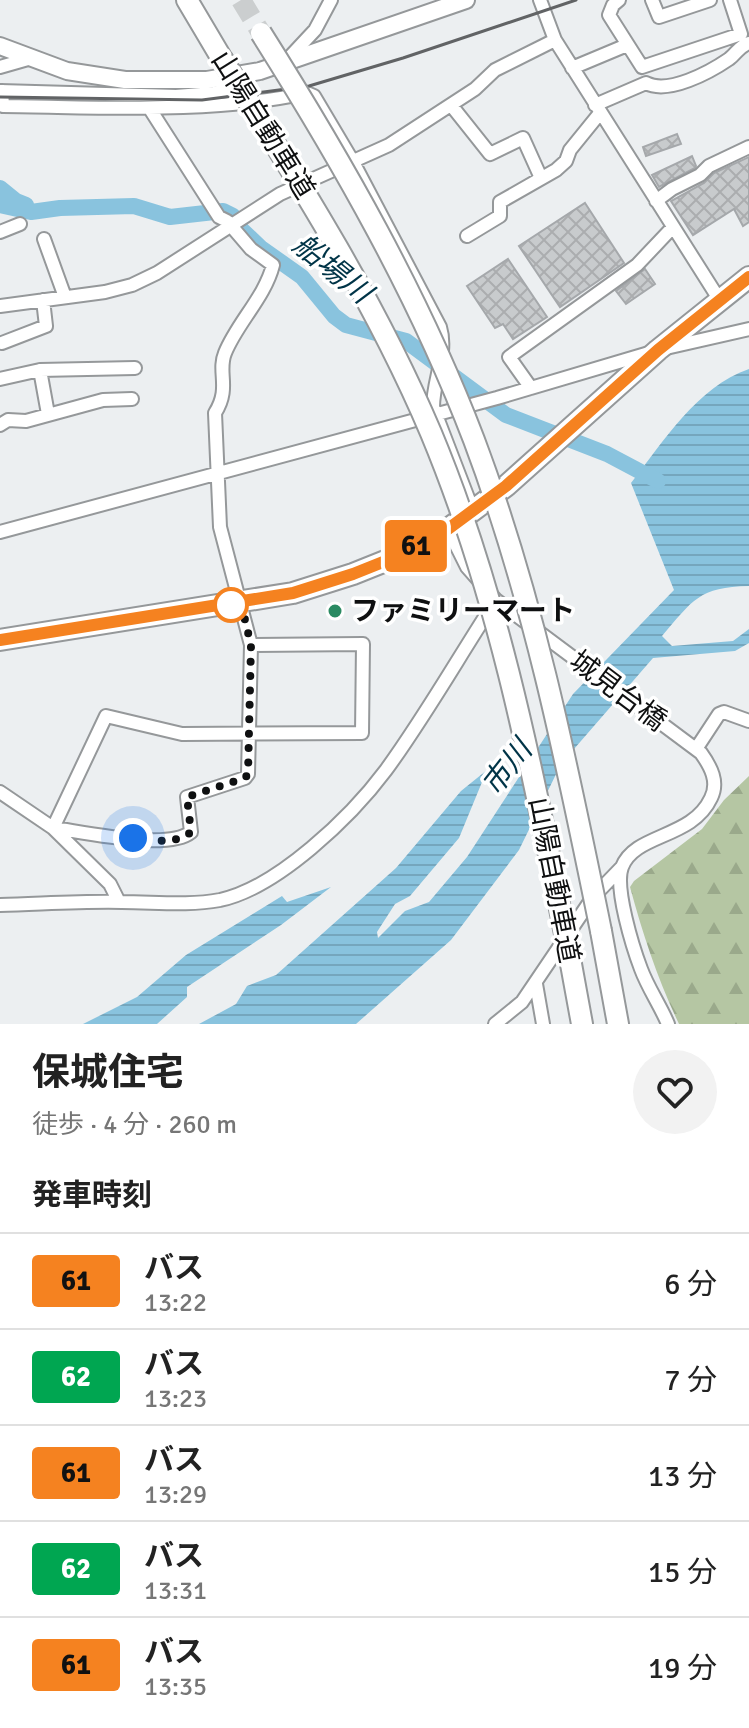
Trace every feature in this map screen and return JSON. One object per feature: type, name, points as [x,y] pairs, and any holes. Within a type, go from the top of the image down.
[{"type":"highway","name":"山陽自動車道","points":[[187,0],[345,261],[376,317],[431,434],[482,574],[500,639],[531,764],[582,1024]]},
{"type":"highway","name":"山陽自動車道","points":[[261,33],[382,237],[449,379],[474,441],[515,560],[553,702],[618,1024]]},
{"type":"highway","points":[[0,640],[293,593],[398,556],[448,529],[506,486],[658,350],[749,277]]},
{"type":"main road","points":[[0,46],[67,71],[125,80],[207,80],[260,71],[466,0]]},
{"type":"street","points":[[287,60],[315,30],[331,0]]},
{"type":"street","points":[[540,0],[555,40],[719,299]]},
{"type":"street","points":[[619,0],[609,15],[642,67],[741,34],[730,0]]},
{"type":"street","points":[[652,0],[659,17],[710,0]]},
{"type":"street","points":[[0,306],[105,292],[132,285],[157,273],[280,194],[389,145],[475,89],[495,70],[555,40]]},
{"type":"street","points":[[467,236],[500,216],[500,202],[566,161],[597,109],[646,83],[654,87],[680,84],[692,79],[733,57],[741,45],[749,43]]},
{"type":"street","points":[[572,68],[627,45]]},
{"type":"street","points":[[0,67],[28,59]]},
{"type":"street","points":[[260,71],[238,87],[214,93],[176,96],[1,91],[3,106],[150,109],[229,106],[307,93],[314,96],[352,160],[440,327],[443,344],[433,394],[436,414],[473,511]]},
{"type":"street","points":[[451,105],[490,154],[523,138],[541,178]]},
{"type":"street","points":[[53,828],[165,841],[185,837],[191,832],[192,823],[187,797],[245,778],[248,774],[251,645],[220,527],[215,413],[222,402],[223,355],[273,265],[251,249],[219,217],[150,109]]},
{"type":"street","points":[[656,201],[700,175],[709,166],[749,147]]},
{"type":"street","points":[[0,232],[20,224]]},
{"type":"street","points":[[531,388],[509,357],[637,265],[672,228]]},
{"type":"street","points":[[44,239],[65,297]]},
{"type":"street","points":[[2,343],[46,326],[43,300]]},
{"type":"street","points":[[0,532],[497,398],[658,350],[749,329]]},
{"type":"street","points":[[0,379],[40,370],[135,368]]},
{"type":"street","points":[[40,370],[48,414]]},
{"type":"street","points":[[0,425],[8,420],[23,422],[103,400],[132,399]]},
{"type":"street","name":"城見台橋","points":[[448,529],[476,580],[499,602],[696,749]]},
{"type":"street","points":[[0,905],[195,903],[223,899],[253,888],[279,873],[357,804],[386,771],[499,602]]},
{"type":"street","points":[[53,828],[106,716],[168,732],[362,733],[363,644],[251,645]]},
{"type":"street","points":[[495,1024],[522,1002],[593,897],[629,855],[685,827],[702,814],[714,792],[715,778],[706,759],[696,749],[719,714],[724,712],[749,721]]},
{"type":"street","points":[[0,792],[53,828],[110,884],[119,902]]},
{"type":"street","points":[[621,868],[624,906],[641,969],[668,1024]]},
{"type":"street","points":[[536,984],[543,1024]]},
{"type":"green space","points":[[749,776],[749,1024],[679,1024],[664,991],[630,887],[702,829],[724,800]]},
{"type":"water","points":[[749,369],[749,586],[719,589],[698,598],[662,636],[672,646],[733,641],[749,629],[749,643],[735,651],[653,658],[561,764],[519,850],[451,940],[356,1024],[199,1024],[236,1004],[247,986],[276,975],[396,868],[461,791],[487,770],[459,838],[410,896],[395,904],[377,932],[378,938],[405,911],[429,902],[467,857],[573,694],[674,590],[631,483],[669,433],[698,402],[730,377]]},
{"type":"water","points":[[331,887],[281,925],[187,987],[187,997],[157,1024],[83,1024],[137,997],[186,955],[282,896],[287,902]]},
{"type":"building","points":[[677,134],[681,144],[646,156],[643,147]]},
{"type":"building","points":[[692,156],[695,168],[659,187],[652,175]]},
{"type":"building","points":[[749,157],[749,222],[743,226],[734,209],[693,235],[671,201],[704,183],[714,173]]},
{"type":"building","points":[[585,203],[624,263],[560,307],[519,246]]},
{"type":"building","points":[[508,259],[547,317],[513,339],[503,324],[495,328],[467,286]]},
{"type":"building","points":[[645,269],[655,284],[626,304],[616,291]]},
{"type":"waterway","points":[[0,188],[26,205]]},
{"type":"waterway","name":"船場川","points":[[0,205],[31,212],[134,206],[170,217],[223,211],[233,216],[242,230],[261,248],[302,277],[334,316],[346,325],[406,341],[506,415],[607,454],[658,481]]},
{"type":"tunnel","points":[[241,0],[261,33]]},
{"type":"railway","points":[[0,97],[202,100],[309,86],[576,0]]},
{"type":"bus line","name":"61","points":[[0,640],[293,593],[329,583],[398,556],[448,529],[506,486],[658,350],[749,277]]},
{"type":"place","name":"ファミリーマート","points":[[335,611]]},
{"type":"route","points":[[133,838],[165,841],[185,837],[191,832],[192,823],[187,797],[245,778],[248,774],[251,645],[241,603],[231,605]]},
{"type":"water label","name":"市川","points":[[507,768]]}]
